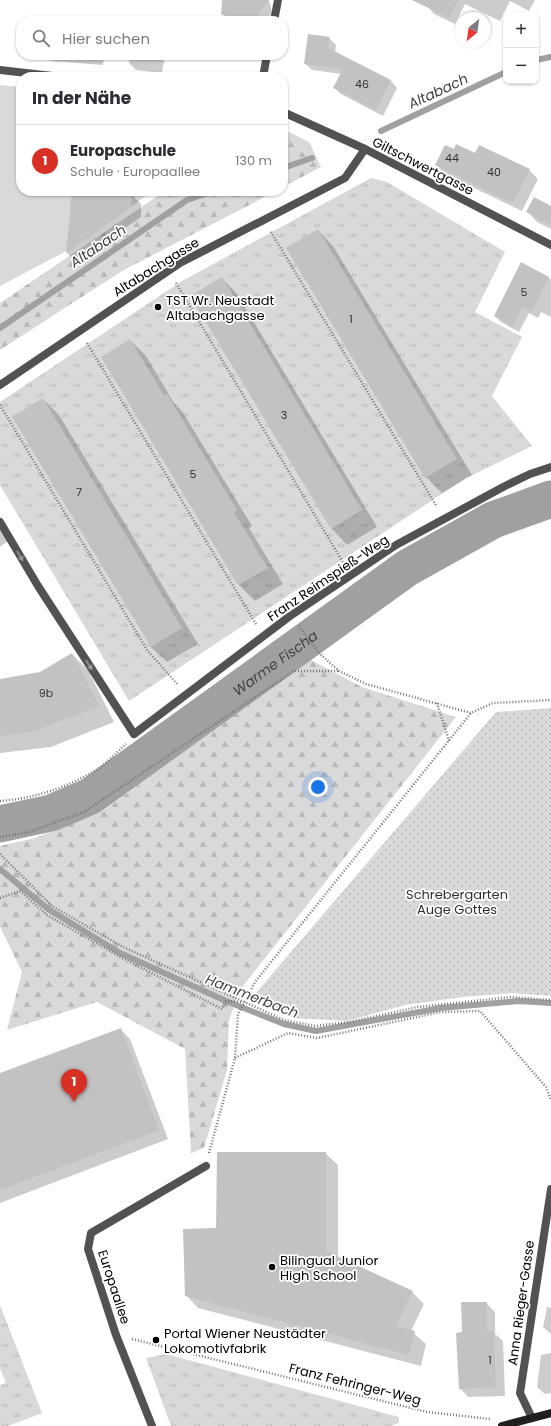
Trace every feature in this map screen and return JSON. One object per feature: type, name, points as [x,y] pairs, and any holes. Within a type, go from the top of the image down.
[{"type":"main road","points":[[502,1426],[551,1413]]},
{"type":"street","points":[[275,16],[278,0]]},
{"type":"street","points":[[264,72],[266,60]]},
{"type":"street","points":[[0,70],[17,72]]},
{"type":"street","name":"Giltschwertgasse","points":[[288,114],[365,149],[551,245]]},
{"type":"street","name":"Altabachgasse","points":[[0,385],[169,270],[345,178],[365,149]]},
{"type":"street","name":"Franz Reimspieß-Weg","points":[[134,734],[290,616],[396,545],[505,486],[530,474],[551,467]]},
{"type":"street","points":[[0,522],[38,586],[134,734]]},
{"type":"street","name":"Europaallee","points":[[152,1426],[116,1335],[88,1249],[91,1233],[206,1166]]},
{"type":"street","name":"Anna Rieger-Gasse","points":[[532,1418],[520,1393],[551,1189]]},
{"type":"path","points":[[264,220],[444,519]]},
{"type":"path","points":[[169,270],[351,576]]},
{"type":"path","points":[[80,331],[264,637]]},
{"type":"path","points":[[0,405],[147,650],[187,694]]},
{"type":"path","points":[[299,625],[318,652],[339,671],[366,684],[471,713]]},
{"type":"path","points":[[0,837],[26,833],[84,812],[294,671],[339,671]]},
{"type":"path","points":[[206,1166],[234,1058],[238,1014],[255,982],[471,713],[493,703],[551,700]]},
{"type":"path","points":[[437,703],[450,741]]},
{"type":"path","points":[[0,801],[21,800],[59,788],[94,771],[126,745],[134,734]]},
{"type":"path","points":[[0,854],[52,906],[123,947],[284,1020],[315,1026],[349,1022],[418,1007],[511,996],[551,1000]]},
{"type":"path","points":[[0,898],[20,891],[47,915],[122,958],[222,1009],[226,1001],[244,1002]]},
{"type":"path","points":[[234,1058],[288,1033],[317,1038],[441,1012],[480,1011],[546,1087],[551,1100]]},
{"type":"path","name":"Franz Fehringer-Weg","points":[[116,1335],[427,1412],[514,1422]]},
{"type":"green space","points":[[0,85],[16,87],[16,196],[146,196],[74,247],[0,286]]},
{"type":"green space","points":[[288,132],[309,142],[321,167],[288,184]]},
{"type":"green space","points":[[371,178],[387,182],[505,252],[475,312],[522,337],[492,396],[532,446],[466,478],[129,701],[0,485],[0,402],[182,281]]},
{"type":"green space","points":[[158,196],[266,196],[122,271],[0,350],[0,303]]},
{"type":"green space","points":[[309,659],[362,687],[456,717],[239,991],[229,1021],[227,1070],[204,1148],[191,1153],[185,1049],[97,1002],[7,1030],[22,972],[0,927],[0,846],[35,838],[103,811]]},
{"type":"green space","name":"Schrebergarten Auge Gottes","points":[[551,708],[551,996],[512,993],[463,997],[405,1005],[347,1021],[293,1018],[250,1000],[496,712]]},
{"type":"green space","points":[[0,1305],[42,1413],[8,1426],[0,1426],[0,1385],[6,1383],[0,1368]]},
{"type":"green space","points":[[166,1354],[399,1417],[399,1423],[390,1426],[171,1426],[146,1358]]},
{"type":"building","points":[[222,0],[269,0],[258,16],[227,16],[221,14]]},
{"type":"building","points":[[412,0],[458,0],[449,18]]},
{"type":"building","points":[[308,34],[330,37],[328,48],[391,80],[376,110],[333,88],[343,69],[304,64]]},
{"type":"building","points":[[456,144],[475,153],[479,145],[530,169],[513,203],[435,165],[445,145],[454,149]]},
{"type":"building","points":[[72,196],[132,196],[131,207],[66,253]]},
{"type":"building","points":[[534,197],[551,206],[551,225],[526,212]]},
{"type":"building","points":[[318,229],[457,459],[425,478],[286,248]]},
{"type":"building","points":[[521,262],[549,277],[531,312],[522,307],[513,326],[494,316]]},
{"type":"building","points":[[222,277],[362,510],[331,529],[190,296]]},
{"type":"building","points":[[130,339],[164,395],[167,394],[237,510],[234,512],[268,568],[238,585],[101,357]]},
{"type":"building","points":[[43,398],[182,628],[151,647],[12,417]]},
{"type":"building","points":[[72,653],[99,706],[34,731],[0,736],[0,679],[40,672]]},
{"type":"building","points":[[121,1028],[159,1130],[0,1190],[0,1073]]},
{"type":"building","name":"Bilingual Junior High School","points":[[217,1152],[326,1152],[326,1251],[413,1291],[396,1326],[415,1331],[409,1355],[185,1296],[183,1229],[216,1228]]},
{"type":"building","points":[[461,1302],[487,1302],[487,1332],[494,1332],[496,1387],[459,1389],[456,1333],[462,1332]]},
{"type":"waterway","name":"Altabach","points":[[539,59],[551,57]]},
{"type":"waterway","name":"Altabach","points":[[381,131],[503,73]]},
{"type":"waterway","name":"Altabach","points":[[288,166],[312,158]]},
{"type":"waterway","name":"Altabach","points":[[0,328],[187,200],[199,196]]},
{"type":"waterway","name":"Warme Fischa","points":[[0,824],[51,813],[91,796],[407,568],[493,520],[551,499]]},
{"type":"waterway","name":"Hammerbach","points":[[0,869],[48,909],[120,953],[226,1001],[284,1024],[316,1031],[441,1008],[518,1001],[551,1003]]},
{"type":"place","name":"TST Wr. Neustadt Altabachgasse","points":[[158,307]]},
{"type":"place","name":"Europaschule","points":[[74,1102]]},
{"type":"place","name":"Bilingual Junior High School","points":[[272,1267]]},
{"type":"place","name":"Portal Wiener Neustädter Lokomotivfabrik","points":[[156,1340]]}]
